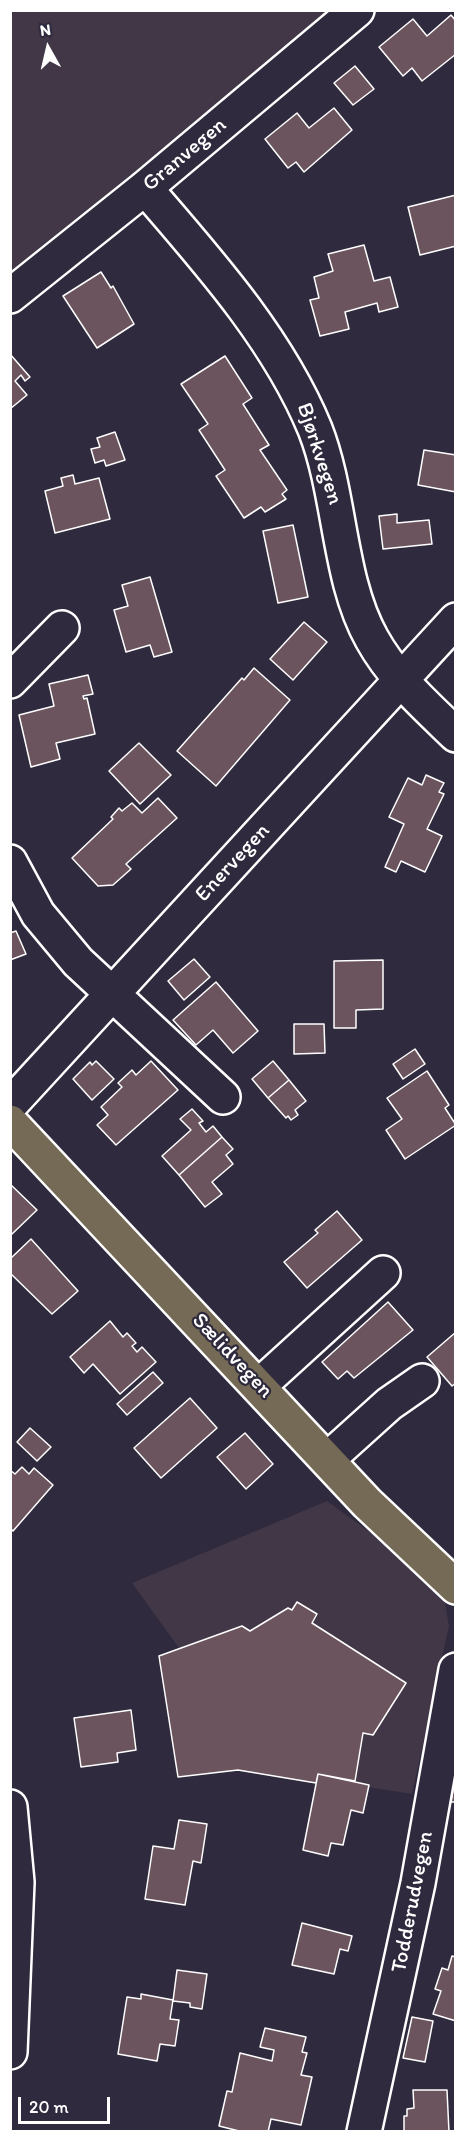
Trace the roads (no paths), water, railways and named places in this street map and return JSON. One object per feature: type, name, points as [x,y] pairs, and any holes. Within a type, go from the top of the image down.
[{"type":"main road","name":"Sælidvegen","points":[[10,1122],[260,1385],[367,1503],[452,1576]]},
{"type":"street","name":"Granvegen","points":[[10,296],[145,188],[357,10]]},
{"type":"street","name":"Bjørkvegen","points":[[145,188],[195,246],[295,383],[316,431],[336,503],[352,590],[371,639],[401,682],[456,735]]},
{"type":"street","name":"Enervegen","points":[[10,1105],[456,620]]},
{"type":"street","points":[[10,681],[62,628]]},
{"type":"street","points":[[10,862],[38,914],[78,962],[223,1097]]},
{"type":"street","points":[[260,1385],[382,1273]]},
{"type":"street","points":[[328,1459],[389,1404],[422,1381]]},
{"type":"street","name":"Todderudvegen","points":[[364,2132],[418,1883],[456,1670]]},
{"type":"street","points":[[10,1807],[17,1882],[10,2052]]}]
